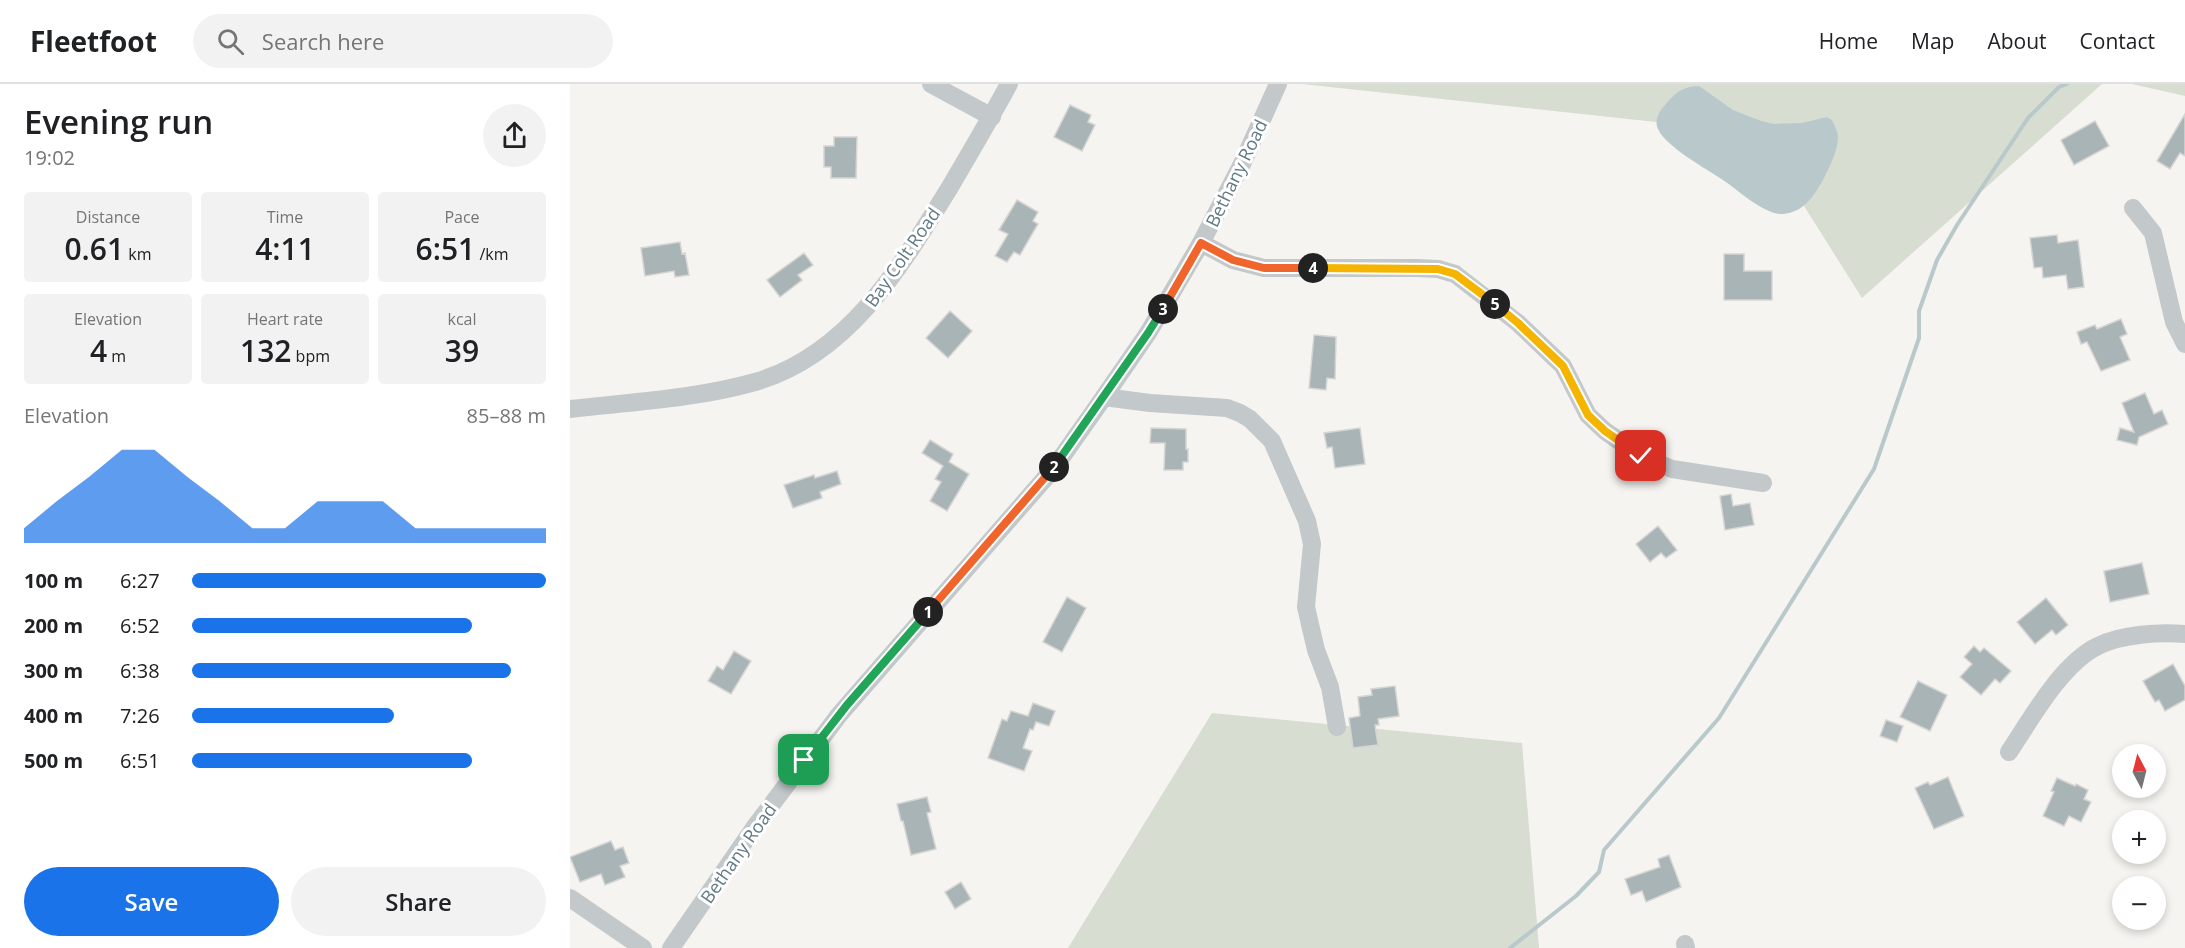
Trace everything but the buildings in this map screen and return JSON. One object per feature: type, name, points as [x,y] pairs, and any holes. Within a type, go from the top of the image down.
[{"type":"street","points":[[931,84],[992,117]]},
{"type":"street","name":"Bay Colt Road","points":[[570,409],[713,392],[757,381],[817,352],[845,330],[884,287],[932,217],[992,117],[1009,84]]},
{"type":"street","name":"Bethany Road","points":[[671,948],[754,828],[839,714],[1054,468],[1148,333],[1201,243],[1242,165],[1278,84]]},
{"type":"street","points":[[2133,208],[2153,233],[2174,322],[2185,344]]},
{"type":"street","points":[[1201,243],[1233,260],[1264,268],[1417,268],[1438,269],[1455,274],[1539,342],[1563,366],[1588,415],[1605,431],[1641,456],[1672,469],[1763,483]]},
{"type":"street","points":[[1104,396],[1150,403],[1227,408],[1250,419],[1272,441],[1307,521],[1312,544],[1306,607],[1316,650],[1330,687],[1337,727]]},
{"type":"street","points":[[2009,752],[2045,696],[2074,663],[2098,646],[2144,633],[2185,634]]},
{"type":"street","points":[[570,898],[643,948]]},
{"type":"shaded area","points":[[1302,84],[2102,84],[1862,298],[1758,133]]},
{"type":"shaded area","points":[[2132,84],[2185,84],[2185,96]]},
{"type":"shaded area","points":[[1699,86],[1733,110],[1761,121],[1774,124],[1802,123],[1827,117],[1832,120],[1838,135],[1835,154],[1823,180],[1807,203],[1790,213],[1768,211],[1687,157],[1662,136],[1657,123],[1663,107],[1680,91]]},
{"type":"shaded area","points":[[1212,713],[1522,743],[1539,948],[1068,948]]},
{"type":"waterway","points":[[1510,948],[1576,896],[1599,872],[1604,850],[1719,718],[1874,469],[1919,338],[1919,311],[1937,260],[1957,225],[2028,118],[2059,87],[2067,84]]},
{"type":"route","points":[[804,760],[847,705],[1054,468],[1148,333],[1201,243],[1233,260],[1264,268],[1417,268],[1438,269],[1455,274],[1493,302],[1539,342],[1563,366],[1588,415],[1605,431],[1641,456]]}]
